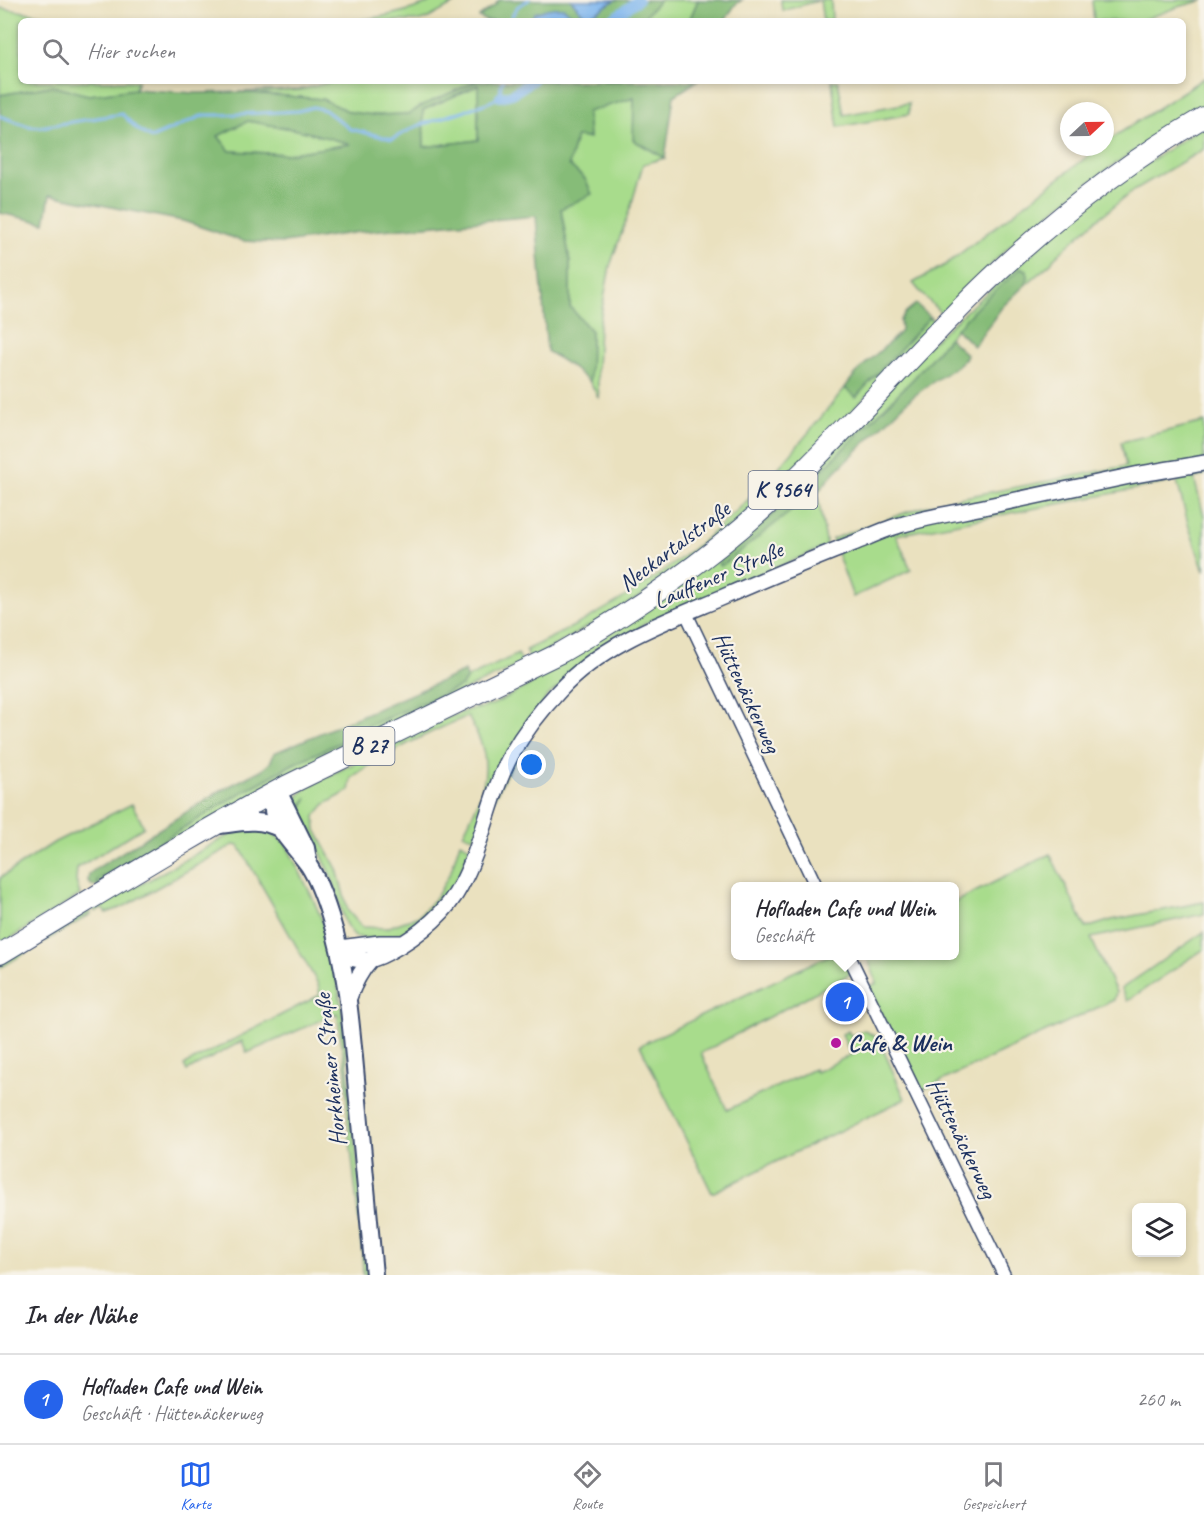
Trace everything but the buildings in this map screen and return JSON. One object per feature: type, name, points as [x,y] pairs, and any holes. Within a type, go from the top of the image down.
[{"type":"main road","name":"Neckartalstraße","points":[[278,791],[562,652],[658,593],[742,528],[771,502],[990,279],[1055,221],[1119,173],[1204,117]]},
{"type":"main road","name":"B 27","points":[[0,954],[167,852],[278,791]]},
{"type":"main road","name":"Horkheimer Straße","points":[[278,791],[273,802],[275,818],[294,848],[309,866]]},
{"type":"main road","name":"Horkheimer Straße","points":[[278,791],[306,849],[309,866],[330,915],[339,948],[348,1000],[374,1275]]},
{"type":"main road","points":[[216,826],[254,821],[269,823],[281,829]]},
{"type":"street","name":"Lauffener Straße","points":[[372,958],[384,955],[418,933],[447,906],[461,885],[510,757],[528,727],[560,689],[613,648],[686,613],[832,551],[903,524],[1204,463]]},
{"type":"street","name":"Hüttenäckerweg","points":[[686,613],[814,882]]},
{"type":"street","points":[[339,948],[402,943]]},
{"type":"street","points":[[339,948],[354,960],[372,958]]},
{"type":"street","points":[[348,1000],[353,985],[372,958]]},
{"type":"street","name":"Hüttenäckerweg","points":[[851,960],[1005,1275]]},
{"type":"green space","points":[[435,0],[461,0],[429,18],[373,18],[416,8]]},
{"type":"green space","points":[[499,0],[571,0],[587,18],[479,17]]},
{"type":"green space","points":[[615,0],[660,0],[643,18],[587,18]]},
{"type":"green space","points":[[660,0],[698,0],[690,18],[643,18]]},
{"type":"green space","points":[[698,0],[742,0],[735,5],[727,18],[690,18]]},
{"type":"green space","points":[[781,0],[820,0],[782,11]]},
{"type":"green space","points":[[820,0],[831,0],[832,18],[823,18]]},
{"type":"green space","points":[[1092,0],[1204,0],[1148,18],[1094,18]]},
{"type":"green space","points":[[0,8],[62,18],[18,18],[18,84],[137,84],[135,89],[89,95],[51,86],[0,95]]},
{"type":"green space","points":[[1204,78],[1204,106],[1079,190],[1013,243],[942,314],[913,283],[945,265],[1088,156],[1114,156],[1114,137]]},
{"type":"green space","points":[[324,84],[470,84],[423,105],[409,114],[373,115],[350,112],[322,99],[240,92],[299,90]]},
{"type":"green space","points":[[470,84],[692,84],[674,96],[665,158],[633,140],[634,98],[587,112],[589,138],[576,137],[569,165],[585,179],[592,194],[561,209],[570,262],[570,307],[591,331],[590,382],[547,351],[536,216],[359,232],[284,243],[243,241],[183,221],[50,195],[45,223],[0,213],[0,95],[51,86],[89,95],[135,89],[195,93],[240,92],[322,99],[350,112],[373,115],[409,114],[423,105]],"holes":[[[478,85],[478,140],[424,147],[423,110]],[[248,121],[303,131],[350,144],[286,154],[230,151],[218,136]]]},
{"type":"green space","points":[[502,84],[577,137],[589,138],[587,112],[634,98],[634,140],[665,158],[643,164],[610,266],[599,325],[597,370],[599,399],[590,382],[591,331],[570,307],[570,262],[561,208],[585,179],[569,165]]},
{"type":"green space","points":[[832,84],[839,84],[844,115],[909,103],[909,114],[838,127]]},
{"type":"green space","points":[[479,85],[478,140],[424,147],[423,110]]},
{"type":"green space","points":[[248,121],[303,131],[352,144],[286,154],[230,151],[218,136]]},
{"type":"green space","points":[[1204,125],[1204,149],[1134,190],[1094,222],[1025,285],[1028,277],[984,300],[914,378],[810,482],[724,556],[817,493],[826,541],[825,547],[646,623],[547,696],[474,837],[463,834],[482,792],[485,758],[468,716],[423,736],[351,778],[349,791],[325,804],[315,816],[316,830],[337,869],[348,911],[362,927],[386,928],[419,916],[437,896],[451,871],[460,842],[470,847],[461,872],[437,910],[417,926],[399,934],[375,939],[355,937],[345,923],[334,884],[300,812],[307,798],[295,810],[296,800],[302,792],[320,780],[444,719],[477,707],[476,709],[494,704],[533,683],[546,670],[620,627],[1084,206]]},
{"type":"green space","points":[[1021,268],[1027,270],[1028,277],[1025,285],[1002,307],[974,346],[956,329],[984,300]]},
{"type":"green space","points":[[916,304],[930,317],[856,397],[845,388],[857,372],[901,331],[900,320]]},
{"type":"green space","points":[[930,317],[936,324],[851,412],[735,525],[641,596],[530,660],[526,650],[602,611],[677,561],[705,539],[743,505],[779,467],[845,388],[856,397]]},
{"type":"green space","points":[[949,338],[967,355],[966,358],[909,400],[835,472],[817,493],[724,564],[721,566],[718,564],[724,556],[810,482],[914,378]]},
{"type":"green space","points":[[1204,422],[1204,476],[1194,478],[1204,516],[1204,571],[1177,481],[896,535],[911,570],[853,597],[832,539],[944,501],[1126,466],[1121,442]]},
{"type":"green space","points":[[518,654],[523,663],[382,728],[286,776],[100,886],[97,881],[234,797],[293,764],[337,744],[368,726],[462,686],[467,678]]},
{"type":"green space","points":[[465,671],[467,678],[462,686],[368,726],[337,744],[293,764],[234,797],[97,881],[100,886],[93,886],[88,882],[89,874],[97,868],[220,791],[263,769],[270,763],[274,753]]},
{"type":"green space","points":[[132,804],[144,827],[77,868],[76,881],[80,895],[0,945],[0,878],[55,842]]},
{"type":"green space","points":[[246,829],[268,829],[286,844],[322,920],[334,962],[342,1010],[369,1275],[363,1275],[348,1121],[346,1071],[337,1013],[247,1053],[242,1041],[187,1071],[184,1065],[320,995],[318,984],[239,846],[233,845],[123,907],[106,913],[102,908],[95,912],[93,907],[149,880],[227,836]]},
{"type":"green space","points":[[1050,854],[1086,928],[1112,920],[1204,902],[1204,914],[1091,938],[1116,992],[1114,1000],[920,1091],[868,987],[877,983],[868,960],[959,960],[959,900]]},
{"type":"green space","points":[[89,911],[91,914],[0,968],[0,962]]},
{"type":"green space","points":[[1204,932],[1204,949],[1127,1001],[1121,989]]},
{"type":"green space","points":[[819,960],[849,960],[854,972],[701,1053],[727,1110],[814,1069],[816,1072],[851,1055],[842,1034],[848,1031],[851,1036],[864,1030],[878,1038],[905,1099],[712,1193],[640,1045]]},
{"type":"water","points":[[571,0],[615,0],[587,18]]},
{"type":"water","points":[[564,8],[573,18],[532,18],[535,13],[547,9]]},
{"type":"waterway","points":[[511,18],[518,6],[529,0]]},
{"type":"waterway","points":[[614,18],[638,0]]},
{"type":"waterway","points":[[0,116],[28,126],[40,127],[122,114],[137,129],[151,138],[204,115],[298,111],[313,107],[325,110],[350,129],[392,139],[417,126],[500,97],[501,84]]},
{"type":"waterway","points":[[500,97],[512,94],[527,84]]},
{"type":"place","name":"Hofladen Cafe und Wein","points":[[845,1002]]},
{"type":"place","name":"Cafe & Wein","points":[[836,1043]]}]
